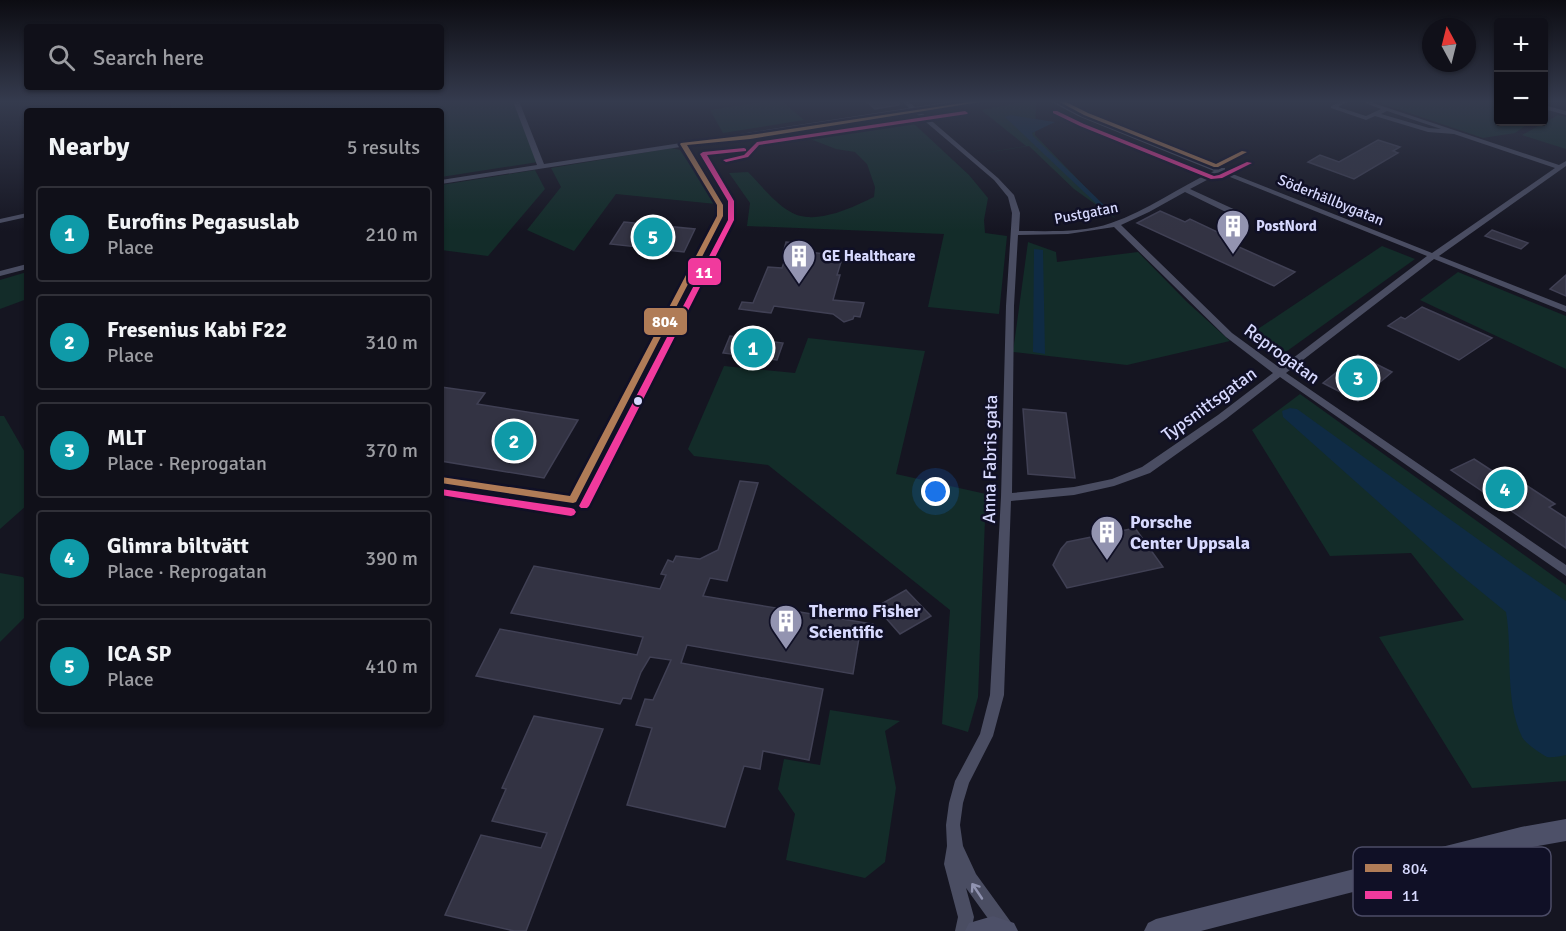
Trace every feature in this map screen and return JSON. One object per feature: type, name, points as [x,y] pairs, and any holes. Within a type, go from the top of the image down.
[{"type":"main road","points":[[1486,847],[1566,830]]},
{"type":"main road","points":[[1156,931],[1353,881]]},
{"type":"main road","points":[[977,931],[993,928],[1006,931]]},
{"type":"street","points":[[533,144],[541,166]]},
{"type":"street","points":[[444,182],[680,144]]},
{"type":"street","points":[[683,144],[688,153]]},
{"type":"street","name":"Anna Fabris gata","points":[[955,144],[1002,186],[1011,198],[1016,213],[1010,306],[1006,497],[997,694],[986,736],[962,781],[953,825],[955,846],[952,864],[966,918],[963,931]]},
{"type":"street","name":"Söderhällbygatan","points":[[1157,144],[1221,169]]},
{"type":"street","name":"Söderhällbygatan","points":[[1161,144],[1566,304]]},
{"type":"street","points":[[1494,144],[1563,165]]},
{"type":"street","name":"Typsnittsgatan","points":[[1006,497],[1074,491],[1114,482],[1146,470],[1436,254],[1563,165]]},
{"type":"street","name":"Pustgatan","points":[[1014,233],[1043,234],[1115,224],[1221,169]]},
{"type":"street","points":[[1184,189],[1237,214]]},
{"type":"street","points":[[0,221],[24,216]]},
{"type":"street","name":"Reprogatan","points":[[1115,224],[1228,335],[1279,373],[1566,571]]},
{"type":"street","name":"Söderhällbygatan","points":[[1436,254],[1566,309]]},
{"type":"street","points":[[955,846],[970,880],[1006,931]]},
{"type":"green space","points":[[444,144],[532,144],[538,162],[444,177]]},
{"type":"green space","points":[[824,144],[936,144],[969,175],[988,198],[984,220],[985,233],[1007,236],[999,314],[928,307],[944,234],[747,226],[750,203],[729,173],[748,172],[778,203],[789,211],[809,217],[832,214],[874,197],[875,187],[867,164],[855,152]]},
{"type":"green space","points":[[1024,144],[1044,144],[1116,219],[1074,189],[1029,146],[973,155],[1026,146]]},
{"type":"green space","points":[[1552,144],[1566,144],[1566,149]]},
{"type":"green space","points":[[672,148],[680,150],[716,204],[616,194],[574,251],[527,230],[561,187],[551,168]]},
{"type":"green space","points":[[535,170],[545,189],[488,256],[444,250],[444,185]]},
{"type":"green space","points":[[1028,242],[1056,252],[1057,262],[1138,252],[1187,302],[1230,341],[1127,365],[1013,352]]},
{"type":"green space","points":[[1382,246],[1415,259],[1276,359],[1246,337]]},
{"type":"green space","points":[[1458,272],[1566,316],[1566,369],[1420,300]]},
{"type":"green space","points":[[24,273],[24,300],[0,309],[0,280]]},
{"type":"green space","points":[[808,338],[925,351],[896,474],[986,494],[978,697],[968,732],[942,724],[950,610],[768,465],[694,456],[688,449],[724,366],[795,373]]},
{"type":"green space","points":[[1300,394],[1566,585],[1566,781],[1472,788],[1379,637],[1464,620],[1411,553],[1330,556],[1252,430]]},
{"type":"green space","points":[[0,416],[4,416],[24,451],[24,508],[0,529]]},
{"type":"green space","points":[[0,573],[24,579],[24,618],[0,642]]},
{"type":"green space","points":[[830,710],[900,721],[885,731],[896,788],[885,862],[865,878],[786,860],[795,814],[778,789],[784,759],[820,765]]},
{"type":"water","points":[[1034,144],[1042,144],[1110,211],[1104,211]]},
{"type":"water","points":[[1034,249],[1043,250],[1045,354],[1033,352]]},
{"type":"water","points":[[1290,408],[1297,409],[1566,601],[1566,755],[1547,757],[1522,737],[1513,707],[1506,612],[1457,572],[1283,417],[1282,411]]},
{"type":"building","points":[[1370,144],[1392,144],[1400,147],[1393,151],[1398,153],[1354,179],[1308,162],[1320,155],[1339,162]]},
{"type":"building","name":"PostNord","points":[[1160,211],[1185,222],[1190,219],[1226,236],[1221,239],[1295,272],[1274,286],[1137,223]]},
{"type":"building","points":[[624,222],[695,229],[684,252],[610,244]]},
{"type":"building","points":[[1492,230],[1528,243],[1521,249],[1485,236]]},
{"type":"building","name":"GE Healthcare","points":[[786,242],[796,243],[793,250],[832,255],[830,261],[841,262],[833,300],[864,303],[860,317],[854,316],[853,319],[844,322],[833,314],[774,306],[771,313],[739,309],[742,302],[753,303],[768,267],[782,268],[787,254],[783,254]]},
{"type":"building","points":[[1566,275],[1566,296],[1550,289]]},
{"type":"building","points":[[1422,307],[1492,338],[1459,360],[1388,326],[1401,317],[1405,319]]},
{"type":"building","points":[[730,336],[783,343],[777,360],[723,353]]},
{"type":"building","points":[[1358,355],[1392,372],[1358,401],[1323,383]]},
{"type":"building","points":[[444,387],[485,393],[477,404],[578,420],[544,478],[444,461]]},
{"type":"building","points":[[1023,409],[1066,413],[1075,478],[1028,474]]},
{"type":"building","points":[[1474,459],[1497,474],[1503,470],[1555,504],[1549,507],[1566,518],[1566,548],[1451,470]]},
{"type":"building","name":"Thermo Fisher Scientific","points":[[740,481],[758,483],[727,581],[710,578],[703,596],[872,624],[860,632],[853,674],[687,645],[681,663],[823,689],[809,760],[763,751],[760,769],[744,766],[725,827],[627,805],[652,728],[636,725],[645,699],[653,700],[671,660],[650,657],[641,672],[631,699],[623,698],[620,704],[476,676],[500,629],[637,655],[643,637],[511,613],[534,566],[660,589],[666,575],[661,574],[668,560],[673,562],[676,556],[700,559],[718,550]]},
{"type":"building","name":"Porsche Center Uppsala","points":[[1135,528],[1163,567],[1067,588],[1053,565],[1067,542]]},
{"type":"building","points":[[906,590],[931,616],[900,634],[876,607]]},
{"type":"building","points":[[534,716],[603,729],[526,931],[514,931],[445,915],[481,835],[541,848],[547,833],[492,821],[506,789],[502,788]]},
{"type":"transit line","name":"804","points":[[573,500],[720,216],[720,205],[683,144]]},
{"type":"transit line","name":"11","points":[[726,160],[746,156],[757,144]]},
{"type":"transit line","name":"11","points":[[1130,144],[1213,178],[1249,163]]},
{"type":"transit line","name":"804","points":[[1162,144],[1216,166],[1244,152]]},
{"type":"transit line","name":"11","points":[[584,506],[731,220],[731,201],[703,154],[744,150]]},
{"type":"transit line","name":"804","points":[[444,480],[573,500]]},
{"type":"transit line","name":"11","points":[[444,492],[571,512]]},
{"type":"place","name":"ICA SP","points":[[653,237]]},
{"type":"place","name":"PostNord","points":[[1233,255]]},
{"type":"place","name":"GE Healthcare","points":[[799,285]]},
{"type":"place","name":"Eurofins Pegasuslab","points":[[753,348]]},
{"type":"place","name":"MLT","points":[[1358,378]]},
{"type":"place","name":"Fresenius Kabi F22","points":[[514,441]]},
{"type":"place","name":"Glimra biltvätt","points":[[1505,489]]},
{"type":"place","name":"Porsche Center Uppsala","points":[[1107,561]]},
{"type":"place","name":"Thermo Fisher Scientific","points":[[786,650]]}]
